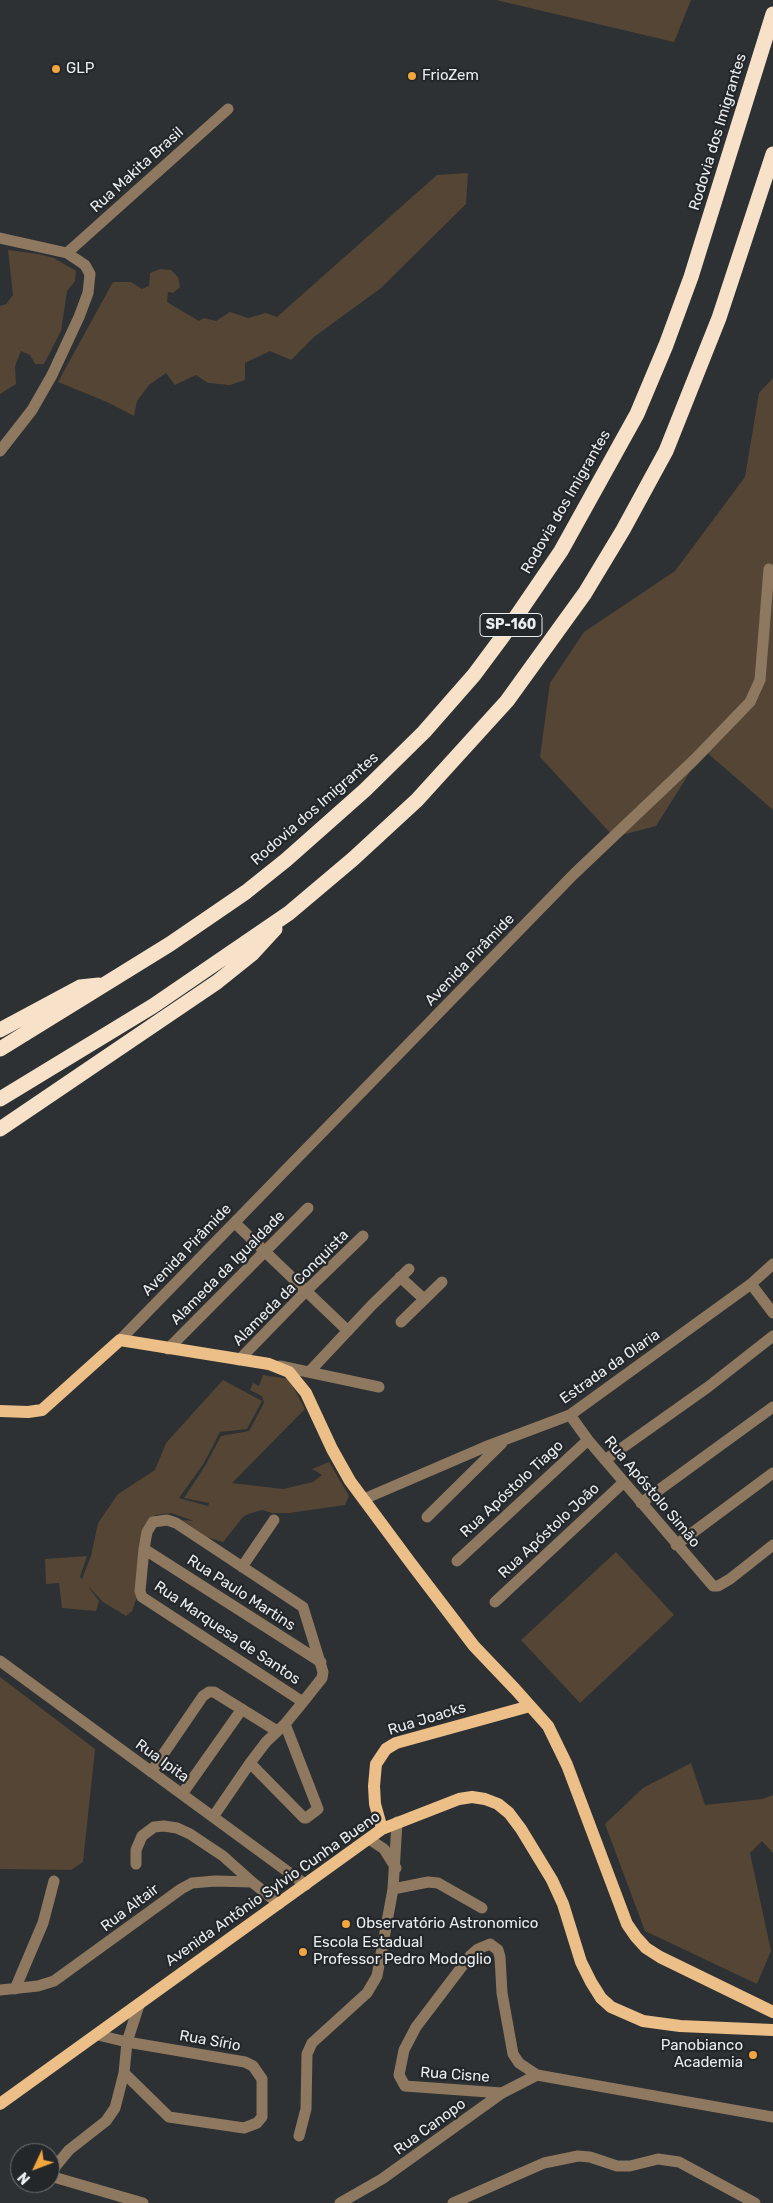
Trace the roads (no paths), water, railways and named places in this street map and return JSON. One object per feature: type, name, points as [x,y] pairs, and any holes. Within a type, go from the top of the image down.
[{"type":"highway","name":"Rodovia dos Imigrantes","points":[[0,1049],[170,944],[246,892],[317,835],[424,732],[474,675],[523,608],[561,551],[637,414],[691,277],[773,14]]},
{"type":"highway","name":"SP-160","points":[[0,1099],[153,1006],[289,913],[353,859],[417,800],[507,701],[585,593],[624,530],[670,442],[719,318],[773,154]]},
{"type":"highway","points":[[0,1129],[217,982],[252,954],[289,913]]},
{"type":"highway","points":[[0,1030],[80,987],[105,984]]},
{"type":"main road","points":[[1,1412],[42,1410],[120,1340],[277,1366],[294,1376],[306,1392],[332,1449],[350,1481],[456,1625],[548,1726],[556,1739],[628,1924],[636,1937],[646,1948],[660,1958],[773,2012]]},
{"type":"main road","name":"Rua Joacks","points":[[382,1829],[375,1804],[374,1786],[376,1764],[386,1749],[396,1743],[530,1706]]},
{"type":"main road","name":"Avenida Antônio Sylvio Cunha Bueno","points":[[0,2104],[382,1829],[459,1799],[485,1798],[498,1804],[509,1813],[521,1829],[552,1880],[563,1904],[581,1962],[596,1990],[611,2008],[643,2021],[680,2026],[773,2030]]},
{"type":"main road","points":[[759,2029],[764,2019],[760,2006]]},
{"type":"street","name":"Rua Makita Brasil","points":[[67,253],[228,109]]},
{"type":"street","points":[[0,238],[67,253],[78,259],[88,269],[90,280],[88,293],[67,345],[44,389],[32,410],[0,451]]},
{"type":"street","name":"Avenida Pirâmide","points":[[120,1340],[574,874],[694,760],[750,702],[760,680],[769,569]]},
{"type":"street","name":"Alameda da Igualdade","points":[[168,1348],[308,1208]]},
{"type":"street","points":[[235,1223],[348,1331]]},
{"type":"street","name":"Alameda da Conquista","points":[[239,1360],[363,1236]]},
{"type":"street","name":"Estrada da Olaria","points":[[364,1499],[570,1415],[751,1284],[773,1264]]},
{"type":"street","points":[[310,1371],[409,1269]]},
{"type":"street","points":[[400,1277],[424,1300]]},
{"type":"street","points":[[401,1322],[442,1282]]},
{"type":"street","points":[[751,1284],[773,1313]]},
{"type":"street","points":[[605,1460],[708,1387],[773,1336]]},
{"type":"street","points":[[277,1366],[310,1371],[379,1387]]},
{"type":"street","points":[[306,1392],[306,1385],[310,1381],[327,1376]]},
{"type":"street","points":[[641,1503],[773,1407]]},
{"type":"street","name":"Rua Apóstolo Simão","points":[[570,1415],[588,1440],[713,1586],[718,1586],[730,1579],[773,1545]]},
{"type":"street","points":[[427,1517],[505,1440]]},
{"type":"street","name":"Rua Apóstolo Tiago","points":[[457,1561],[588,1440]]},
{"type":"street","points":[[676,1545],[773,1473]]},
{"type":"street","name":"Rua Apóstolo João","points":[[495,1602],[624,1482]]},
{"type":"street","name":"Rua Marquesa de Santos","points":[[302,1702],[142,1597],[140,1591],[144,1549],[149,1526],[160,1520],[176,1523],[303,1608],[321,1662]]},
{"type":"street","points":[[242,1567],[274,1520]]},
{"type":"street","name":"Rua Paulo Martins","points":[[144,1549],[321,1662]]},
{"type":"street","name":"Rua Ipita","points":[[0,1661],[306,1885]]},
{"type":"street","points":[[213,1817],[250,1763],[322,1678],[321,1662]]},
{"type":"street","points":[[151,1772],[206,1694],[214,1692],[242,1709],[281,1727],[318,1809],[304,1818],[250,1763]]},
{"type":"street","points":[[182,1794],[242,1709]]},
{"type":"street","points":[[298,2136],[306,2109],[307,2054],[312,2043],[374,1984],[377,1976],[396,1868],[397,1822]]},
{"type":"street","points":[[136,1864],[136,1850],[142,1836],[154,1827],[177,1828],[190,1834],[223,1856],[279,1904]]},
{"type":"street","points":[[369,1839],[384,1850],[396,1868]]},
{"type":"street","points":[[15,1989],[43,1923],[54,1881]]},
{"type":"street","name":"Rua Altair","points":[[0,1990],[38,1986],[54,1981],[181,1889],[192,1884],[214,1881],[252,1882]]},
{"type":"street","points":[[393,1889],[428,1882],[438,1883],[482,1908]]},
{"type":"street","name":"Rua Cisne","points":[[502,2093],[405,2086],[399,2075],[408,2039],[470,1956],[478,1949],[490,1944],[498,1950],[500,1957],[501,1987],[512,2054],[520,2063],[537,2075]]},
{"type":"street","points":[[60,2161],[69,2150],[106,2121],[115,2108],[124,2073],[127,2042],[139,2005]]},
{"type":"street","name":"Rua Sírio","points":[[98,2035],[127,2042],[245,2062],[253,2066],[262,2079],[262,2116],[257,2123],[244,2128],[169,2117],[124,2073]]},
{"type":"street","points":[[537,2075],[773,2116]]},
{"type":"street","name":"Rua Canopo","points":[[340,2203],[382,2179],[502,2093],[537,2075]]},
{"type":"street","points":[[453,2203],[544,2163],[578,2156],[590,2157],[617,2166],[630,2166],[658,2160],[679,2162],[755,2203]]},
{"type":"street","points":[[60,2177],[143,2203]]},
{"type":"place","name":"GLP","points":[[56,69]]},
{"type":"place","name":"FrioZem","points":[[412,76]]},
{"type":"place","name":"Observatório Astronomico","points":[[346,1924]]},
{"type":"place","name":"Escola Estadual Professor Pedro Modoglio","points":[[303,1952]]},
{"type":"place","name":"Panobianco Academia","points":[[753,2055]]}]
